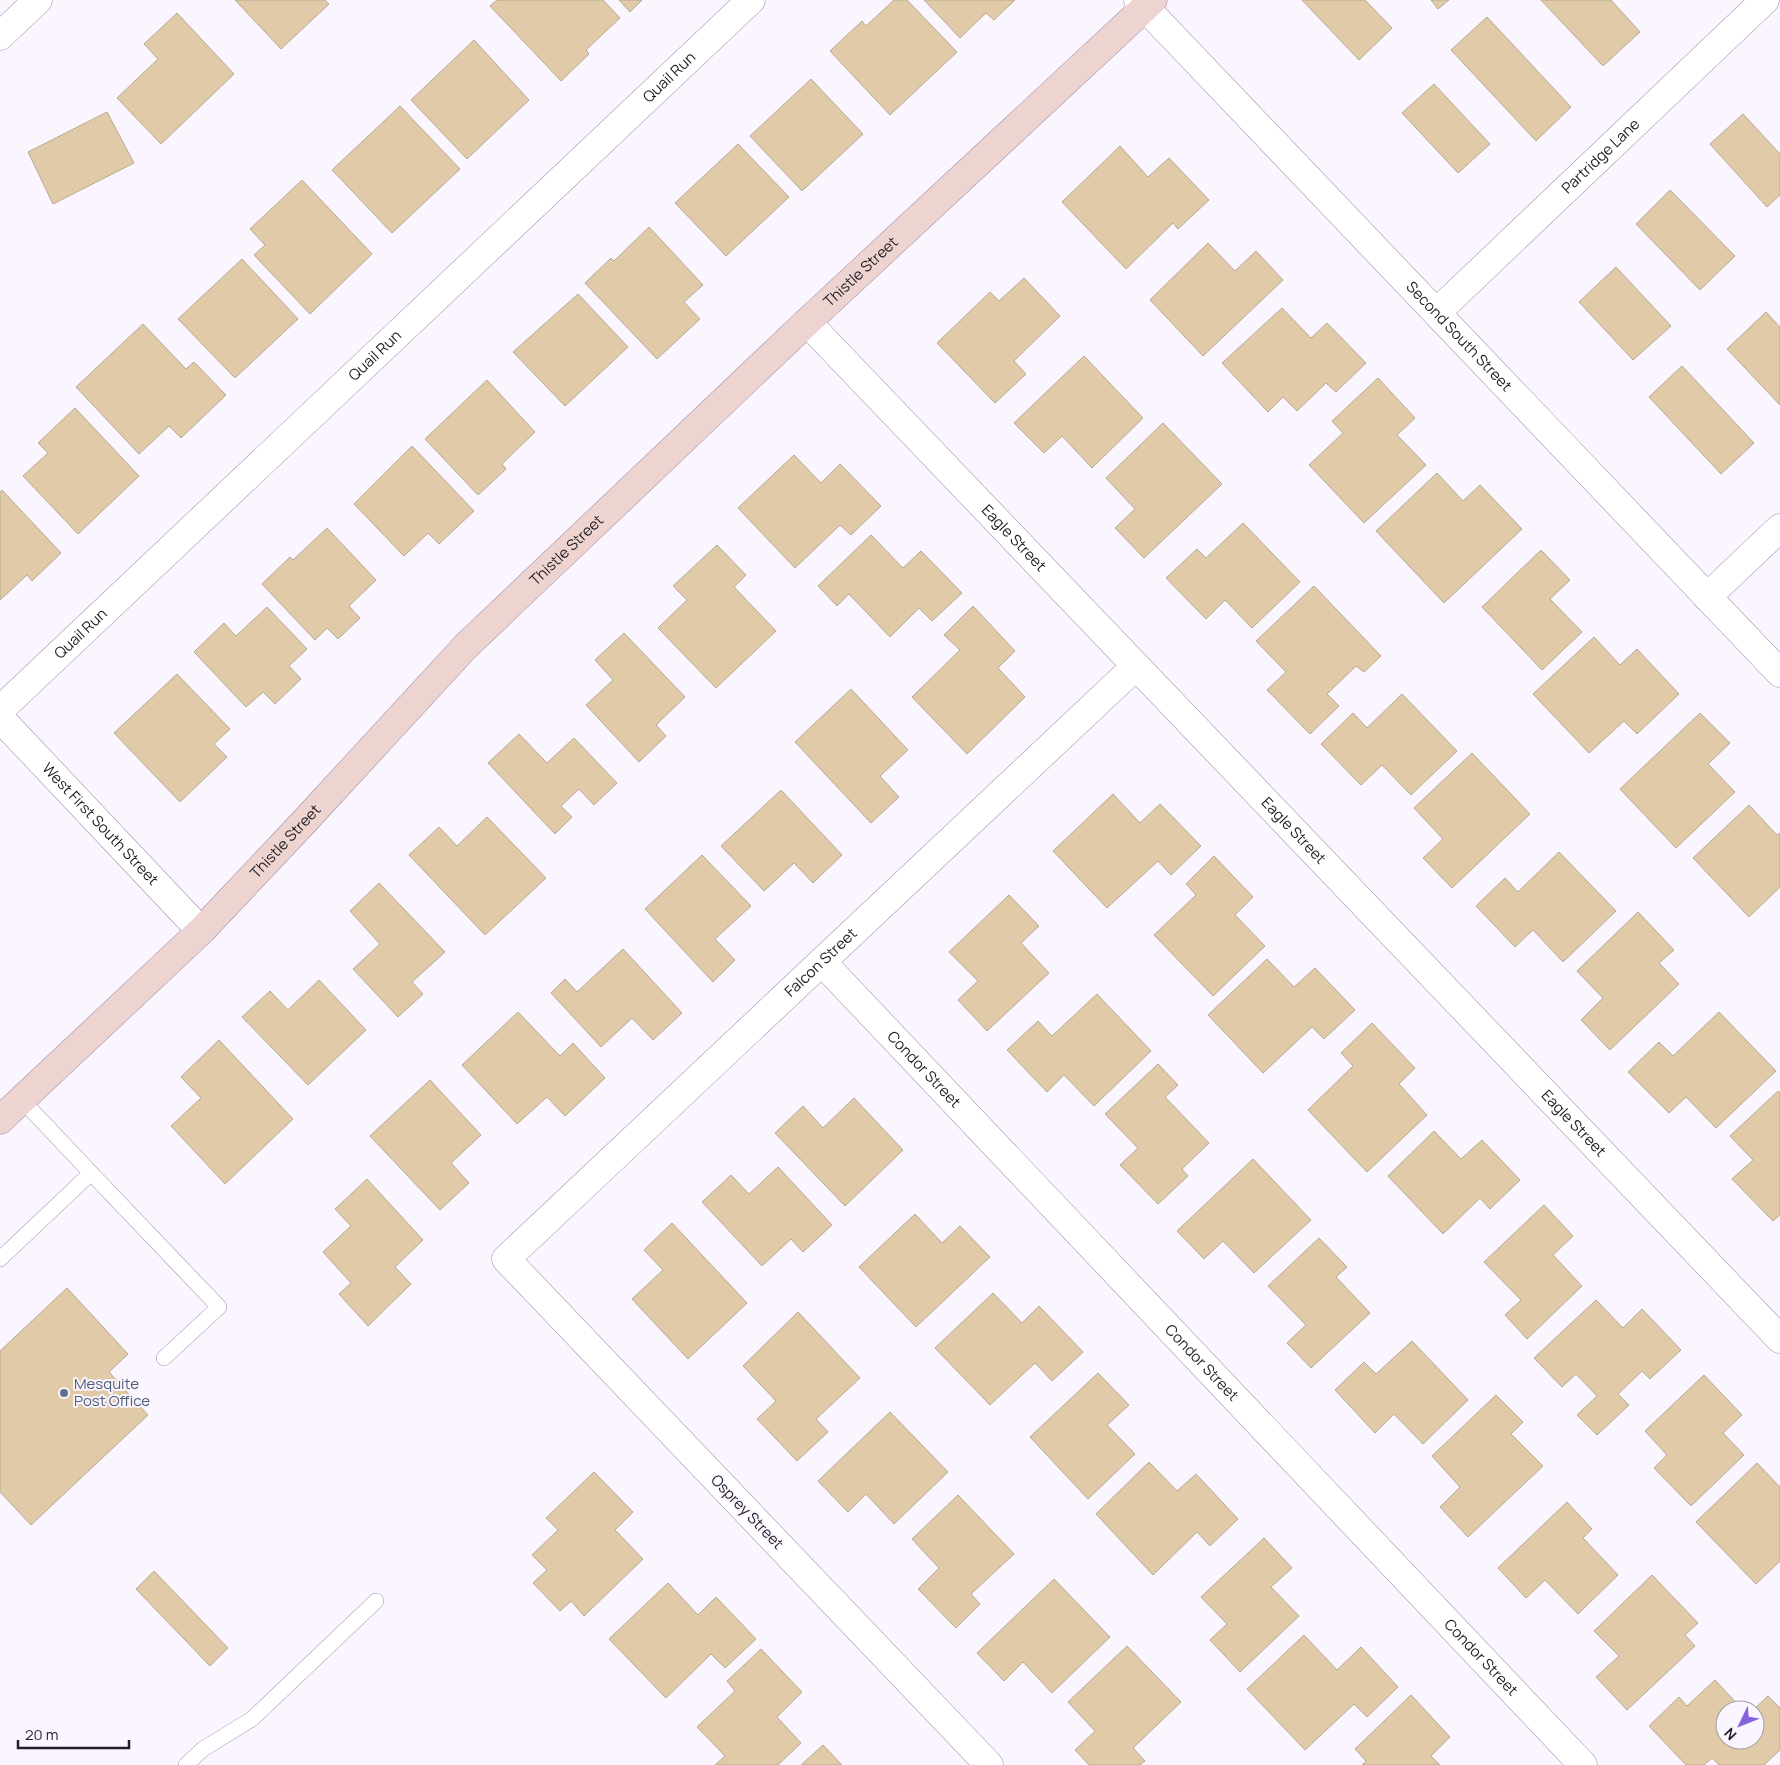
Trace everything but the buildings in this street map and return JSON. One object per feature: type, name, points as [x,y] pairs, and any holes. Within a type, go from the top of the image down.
[{"type":"street","points":[[0,36],[38,0]]},
{"type":"street","name":"Quail Run","points":[[0,710],[750,0]]},
{"type":"street","name":"Partridge Lane","points":[[1437,312],[1765,0]]},
{"type":"street","name":"Second South Street","points":[[1145,2],[1780,673]]},
{"type":"street","name":"Thistle Street","points":[[0,1120],[201,931],[310,816],[466,646],[1145,2]]},
{"type":"street","name":"Eagle Street","points":[[807,322],[1780,1339]]},
{"type":"street","points":[[1707,597],[1780,528]]},
{"type":"street","name":"Falcon Street","points":[[506,1259],[1136,666]]},
{"type":"street","name":"West First South Street","points":[[0,718],[201,931]]},
{"type":"street","name":"Condor Street","points":[[822,962],[1583,1765]]},
{"type":"street","name":"Osprey Street","points":[[506,1259],[989,1765]]},
{"type":"lane","points":[[22,1100],[219,1307],[164,1358]]},
{"type":"lane","points":[[0,1259],[91,1173]]},
{"type":"lane","points":[[186,1765],[203,1749],[252,1719],[376,1601]]},
{"type":"place","name":"Mesquite Post Office","points":[[64,1393]]}]
